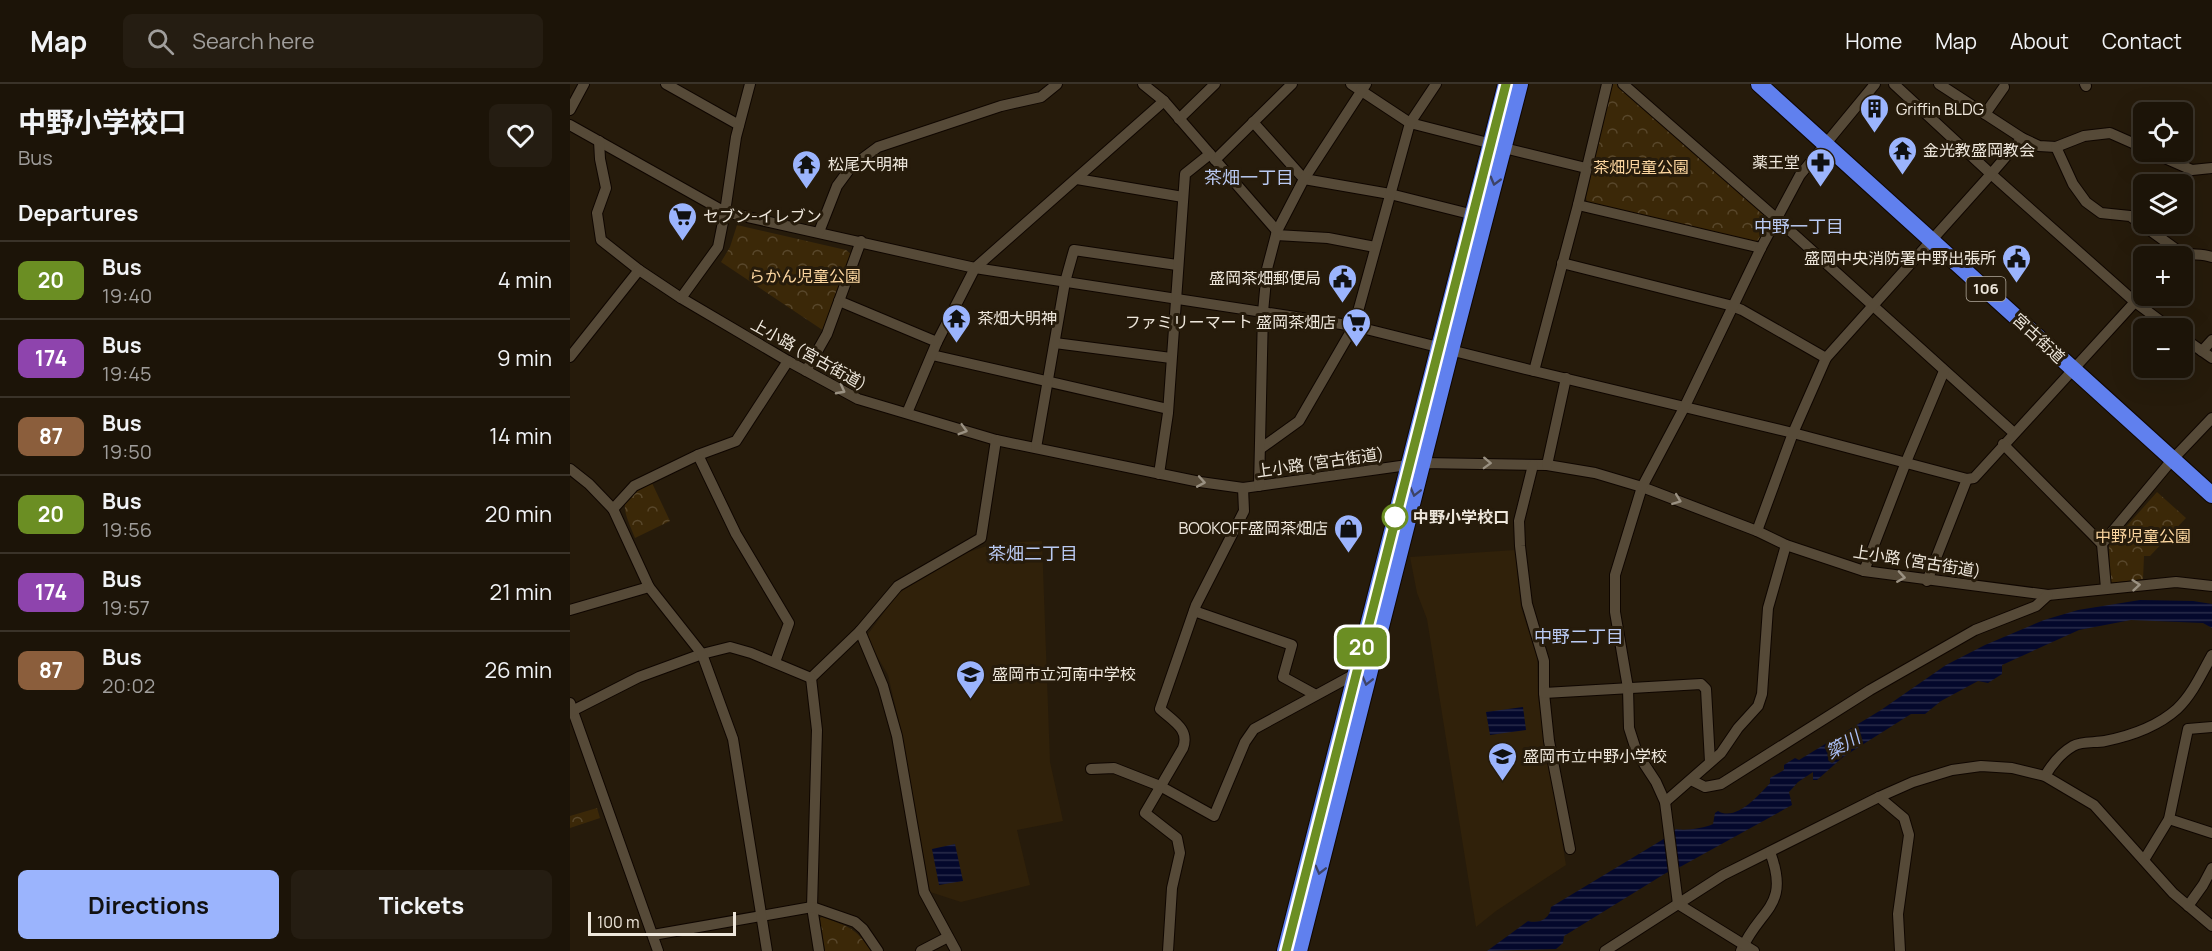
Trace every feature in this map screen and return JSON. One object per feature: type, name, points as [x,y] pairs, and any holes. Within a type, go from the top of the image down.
[{"type":"highway","points":[[1286,951],[1355,674],[1415,463],[1498,146],[1506,84]]},
{"type":"highway","points":[[1445,349],[1474,214],[1520,84]]},
{"type":"highway","name":"宮古街道","points":[[1759,84],[2212,495]]},
{"type":"highway","points":[[1299,951],[1415,463]]},
{"type":"street","points":[[570,110],[584,84]]},
{"type":"street","points":[[666,84],[739,125]]},
{"type":"street","points":[[681,298],[718,247],[739,125],[750,84]]},
{"type":"street","points":[[819,232],[837,186],[851,167],[866,154],[878,147],[1001,106],[1041,97],[1056,84]]},
{"type":"street","points":[[1143,84],[1164,101],[1276,233],[1328,237],[1375,247]]},
{"type":"street","points":[[1179,119],[1215,84]]},
{"type":"street","points":[[1159,474],[1168,409],[1185,174],[1212,157],[1292,84]]},
{"type":"street","points":[[1351,84],[1364,88],[1410,123],[1586,168]]},
{"type":"street","points":[[1260,449],[1299,422],[1354,326],[1410,123],[1436,84]]},
{"type":"street","points":[[1534,371],[1607,84]]},
{"type":"street","points":[[1623,84],[1777,219],[2014,433]]},
{"type":"street","points":[[1678,904],[1665,802],[1662,793],[1637,753],[1629,728],[1628,688],[1615,612],[1615,575],[1642,487],[1686,406],[1761,248],[1800,175],[1875,84]]},
{"type":"street","points":[[1894,84],[2133,300]]},
{"type":"street","points":[[1941,84],[2022,138],[2038,146],[2056,147],[2084,136],[2110,133],[2133,143]]},
{"type":"street","points":[[1985,114],[2004,87]]},
{"type":"street","points":[[1259,486],[1263,312],[1267,269],[1276,233],[1304,179],[1364,88]]},
{"type":"street","points":[[907,413],[937,342],[975,268],[1164,101]]},
{"type":"street","points":[[1253,122],[1304,179],[1390,194],[1474,214]]},
{"type":"street","points":[[570,125],[725,212],[975,268],[1354,326],[1686,406],[1967,479],[1974,478],[2133,304]]},
{"type":"street","points":[[1757,531],[1793,433],[1826,358],[2022,138]]},
{"type":"street","name":"上小路 (宮古街道)","points":[[599,141],[606,188],[597,213],[601,240],[639,270],[681,298],[858,399],[996,440],[1200,482],[1243,488],[1415,463],[1547,465],[1595,473],[1642,487],[1757,531],[1786,545],[1864,571],[2048,596],[2176,582],[2212,586]]},
{"type":"street","points":[[2056,147],[2073,184],[2086,202],[2101,213],[2130,216],[2168,246]]},
{"type":"street","points":[[2174,162],[2192,170],[2212,168]]},
{"type":"street","points":[[1077,179],[1183,197]]},
{"type":"street","points":[[1578,205],[1761,248]]},
{"type":"street","points":[[806,371],[827,334],[861,241]]},
{"type":"street","points":[[1036,448],[1065,282],[1074,250],[1178,265]]},
{"type":"street","points":[[2193,255],[2203,254],[2212,257]]},
{"type":"street","points":[[1562,263],[1733,307],[1826,358]]},
{"type":"street","points":[[570,355],[639,270]]},
{"type":"street","points":[[839,301],[937,342]]},
{"type":"street","points":[[2140,306],[2157,318]]},
{"type":"street","points":[[2202,351],[2212,340]]},
{"type":"street","points":[[1055,343],[1171,358]]},
{"type":"street","points":[[2193,345],[2212,358]]},
{"type":"street","points":[[932,355],[1168,409]]},
{"type":"street","points":[[613,509],[634,486],[698,455],[736,441],[788,361]]},
{"type":"street","points":[[1864,571],[1944,371]]},
{"type":"street","points":[[1547,465],[1566,378]]},
{"type":"street","points":[[2102,544],[2172,460],[2212,418]]},
{"type":"street","points":[[811,678],[860,631],[898,586],[981,538],[996,440]]},
{"type":"street","points":[[2003,444],[2102,544],[2106,588]]},
{"type":"street","points":[[698,455],[736,534],[789,623],[775,662]]},
{"type":"street","points":[[1533,465],[1519,525],[1527,604],[1544,661],[1544,693],[1549,741],[1570,849]]},
{"type":"street","points":[[570,470],[589,484],[613,509],[649,587],[702,654],[733,739],[767,951]]},
{"type":"street","points":[[1928,581],[1967,479]]},
{"type":"street","points":[[1168,951],[1172,888],[1179,853],[1177,838],[1145,813],[1186,740],[1184,731],[1160,709],[1194,611],[1244,511],[1243,488]]},
{"type":"street","points":[[1665,802],[1721,753],[1758,706],[1762,694],[1768,608],[1786,545]]},
{"type":"street","points":[[570,609],[649,587]]},
{"type":"street","points":[[1691,780],[1705,787],[1721,784],[1870,690],[1975,630],[2036,606],[2048,596]]},
{"type":"street","points":[[1194,611],[1292,645],[1283,677],[1314,694]]},
{"type":"street","points":[[860,631],[883,686],[897,735],[924,892],[956,951]]},
{"type":"street","points":[[658,951],[571,708],[639,677],[702,654],[730,647],[751,652],[811,678]]},
{"type":"street","points":[[2045,776],[2062,754],[2076,744],[2104,741],[2131,734],[2154,724],[2176,710],[2191,692],[2211,657]]},
{"type":"street","points":[[1091,769],[1114,768],[1160,786],[1214,816],[1245,742],[1254,729],[1314,694],[1355,674]]},
{"type":"street","points":[[811,678],[817,730],[812,906],[819,951]]},
{"type":"street","points":[[1544,693],[1701,684],[1706,689],[1710,762]]},
{"type":"street","points":[[2144,860],[2169,819],[2188,729],[2212,728]]},
{"type":"street","points":[[1606,951],[1723,874],[1913,782],[1952,770],[1971,768],[2012,768],[2045,776],[2094,805],[2173,893],[2212,926]]},
{"type":"street","points":[[1879,797],[1904,818],[1909,835],[1898,914],[1900,951]]},
{"type":"street","points":[[2169,819],[2212,833]]},
{"type":"street","points":[[1678,904],[1746,949],[1774,900],[1778,873],[1770,852]]},
{"type":"street","points":[[2188,906],[2204,885],[2212,868]]},
{"type":"street","points":[[653,935],[812,906],[855,922],[864,929],[878,951]]},
{"type":"street","points":[[921,951],[948,937]]},
{"type":"shaded area","name":"盛岡市立河南中学校","points":[[1042,541],[1050,762],[1063,821],[1017,830],[1030,885],[961,902],[930,892],[900,726],[888,675],[866,637],[898,593],[965,553],[996,543]]},
{"type":"shaded area","name":"盛岡市立中野小学校","points":[[1515,550],[1521,607],[1537,657],[1538,698],[1566,865],[1496,911],[1476,927],[1427,619],[1417,593],[1410,557]]},
{"type":"green space","name":"茶畑児童公園","points":[[1612,84],[1618,84],[1764,214],[1767,218],[1759,240],[1753,242],[1587,203],[1586,197]]},
{"type":"green space","name":"らかん児童公園","points":[[737,225],[846,250],[852,255],[824,331],[721,262],[730,247]]},
{"type":"green space","points":[[652,483],[670,521],[635,538],[627,518],[625,505],[632,494]]},
{"type":"green space","name":"中野児童公園","points":[[2157,492],[2186,518],[2150,556],[2144,556],[2143,579],[2110,583],[2109,546]]},
{"type":"green space","points":[[597,808],[600,818],[570,828],[570,816]]},
{"type":"green space","points":[[820,918],[856,932],[871,951],[825,951]]},
{"type":"water","name":"簗川","points":[[2140,600],[2193,601],[2212,604],[2212,628],[2203,623],[2131,620],[2079,630],[2002,665],[2002,674],[1988,683],[1978,681],[1941,701],[1925,714],[1911,714],[1843,757],[1817,780],[1813,780],[1813,772],[1798,782],[1789,792],[1792,805],[1666,873],[1564,936],[1563,943],[1556,949],[1487,951],[1528,921],[1543,920],[1549,915],[1551,907],[1662,840],[1676,829],[1700,828],[1713,824],[1715,813],[1718,811],[1732,813],[1747,806],[1770,783],[1770,778],[1784,770],[1784,765],[1795,758],[1799,760],[1881,710],[1946,665],[1985,645],[2044,620],[2078,610]]},
{"type":"water","points":[[1523,707],[1526,730],[1490,735],[1486,712]]},
{"type":"water","points":[[955,844],[963,881],[939,885],[932,849]]},
{"type":"bus line","name":"20","points":[[1286,951],[1506,84]]},
{"type":"place","name":"Griffin BLDG","points":[[1875,134]]},
{"type":"place","name":"金光教盛岡教会","points":[[1902,176]]},
{"type":"place","name":"薬王堂","points":[[1821,188]]},
{"type":"place","name":"松尾大明神","points":[[807,190]]},
{"type":"place","name":"セブン-イレブン","points":[[682,242]]},
{"type":"place","name":"盛岡中央消防署中野出張所","points":[[2017,284]]},
{"type":"place","name":"盛岡茶畑郵便局","points":[[1342,304]]},
{"type":"place","name":"茶畑大明神","points":[[956,344]]},
{"type":"place","name":"ファミリーマート 盛岡茶畑店","points":[[1357,348]]},
{"type":"place","name":"中野小学校口","points":[[1395,517]]},
{"type":"place","name":"BOOKOFF盛岡茶畑店","points":[[1349,554]]},
{"type":"place","name":"盛岡市立河南中学校","points":[[971,700]]},
{"type":"place","name":"盛岡市立中野小学校","points":[[1502,782]]},
{"type":"district","name":"茶畑一丁目","points":[[1249,178]]},
{"type":"district","name":"中野一丁目","points":[[1799,227]]},
{"type":"district","name":"茶畑二丁目","points":[[1033,554]]},
{"type":"district","name":"中野二丁目","points":[[1579,637]]}]
